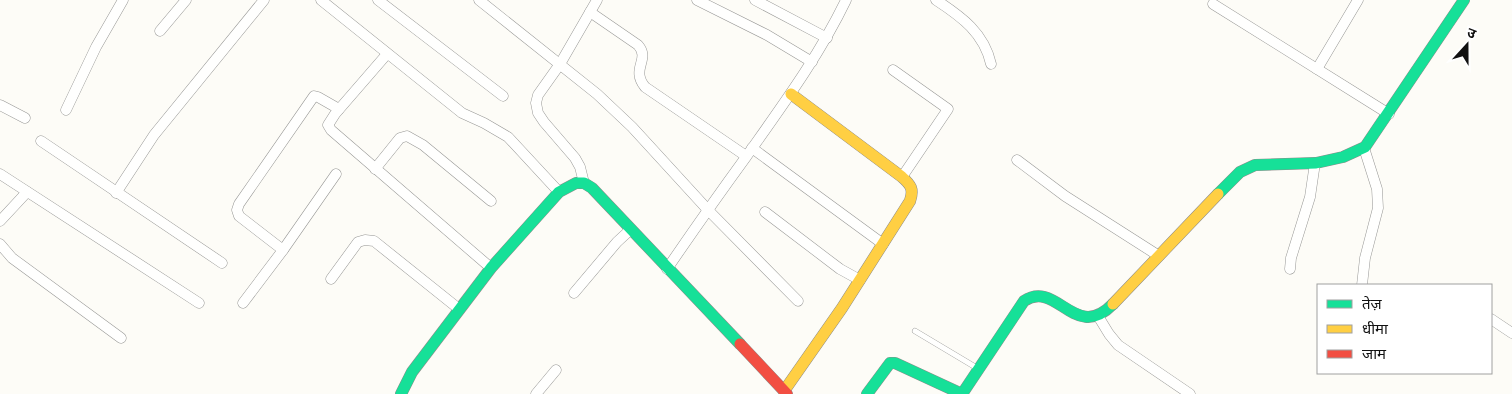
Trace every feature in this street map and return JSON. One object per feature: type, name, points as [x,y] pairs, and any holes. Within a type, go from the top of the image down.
[{"type":"street","points":[[66,110],[96,47],[123,0]]},
{"type":"street","points":[[160,31],[186,0]]},
{"type":"street","points":[[116,193],[154,135],[264,0]]},
{"type":"street","points":[[321,0],[462,113],[508,137],[559,192]]},
{"type":"street","points":[[378,0],[503,96]]},
{"type":"street","points":[[480,0],[597,94],[632,127],[708,210],[798,301]]},
{"type":"street","points":[[597,0],[560,64],[538,95],[537,108],[544,122],[575,158],[580,167],[584,182],[592,188],[786,393],[883,244],[914,192],[912,185],[902,177],[791,94]]},
{"type":"street","points":[[697,0],[768,34],[812,62]]},
{"type":"street","points":[[755,0],[827,38]]},
{"type":"street","points":[[668,269],[791,94],[827,38],[846,0]]},
{"type":"street","points":[[936,0],[970,26],[982,39],[992,64]]},
{"type":"street","points":[[1317,69],[1358,0]]},
{"type":"street","points":[[867,394],[890,364],[895,363],[962,394],[1024,301],[1033,296],[1041,296],[1081,316],[1088,318],[1098,316],[1108,309],[1240,172],[1250,166],[1267,163],[1300,165],[1316,163],[1354,153],[1364,148],[1464,0]]},
{"type":"street","points":[[1213,4],[1388,114]]},
{"type":"street","points":[[590,12],[642,50],[643,56],[638,74],[640,81],[645,87],[749,152],[883,244]]},
{"type":"street","points":[[387,54],[339,109],[328,125],[331,130],[375,169],[491,268]]},
{"type":"street","points":[[893,70],[948,109],[902,177]]},
{"type":"street","points":[[283,250],[239,216],[237,210],[239,204],[314,96],[318,96],[339,109]]},
{"type":"street","points":[[0,105],[25,118]]},
{"type":"street","points":[[375,169],[400,138],[407,136],[423,145],[492,201]]},
{"type":"street","points":[[41,141],[222,263]]},
{"type":"street","points":[[1362,284],[1365,258],[1378,208],[1377,189],[1364,148]]},
{"type":"street","points":[[1017,160],[1065,196],[1159,256]]},
{"type":"street","points":[[1290,269],[1295,243],[1310,196],[1316,163]]},
{"type":"street","points":[[0,174],[199,303]]},
{"type":"street","points":[[243,303],[336,174]]},
{"type":"street","points":[[401,394],[412,372],[491,268],[559,192],[576,183],[584,182]]},
{"type":"street","points":[[0,221],[27,192]]},
{"type":"street","points":[[765,212],[840,269],[860,280]]},
{"type":"street","points":[[574,293],[617,242],[630,230]]},
{"type":"street","points":[[331,279],[358,242],[374,241],[459,309]]},
{"type":"street","points":[[0,244],[12,258],[122,338]]},
{"type":"street","points":[[1098,316],[1118,345],[1190,394]]},
{"type":"street","points":[[1492,320],[1512,333]]},
{"type":"street","points":[[536,394],[556,370]]},
{"type":"lane","points":[[915,331],[979,369]]},
{"type":"traffic: fast","points":[[1218,194],[1240,172],[1255,165],[1316,163],[1343,157],[1365,147],[1464,0]]},
{"type":"traffic: fast","points":[[401,394],[412,372],[491,268],[559,192],[576,183],[584,183],[592,188],[740,344]]},
{"type":"traffic: fast","points":[[867,394],[890,363],[895,363],[962,394],[1024,301],[1036,296],[1046,298],[1077,314],[1088,317],[1100,314],[1113,304]]},
{"type":"traffic: slow","points":[[784,391],[842,308],[910,201],[912,193],[910,185],[902,177],[791,94]]},
{"type":"traffic: slow","points":[[1113,304],[1218,194]]},
{"type":"traffic: jam","points":[[740,344],[787,394]]}]
